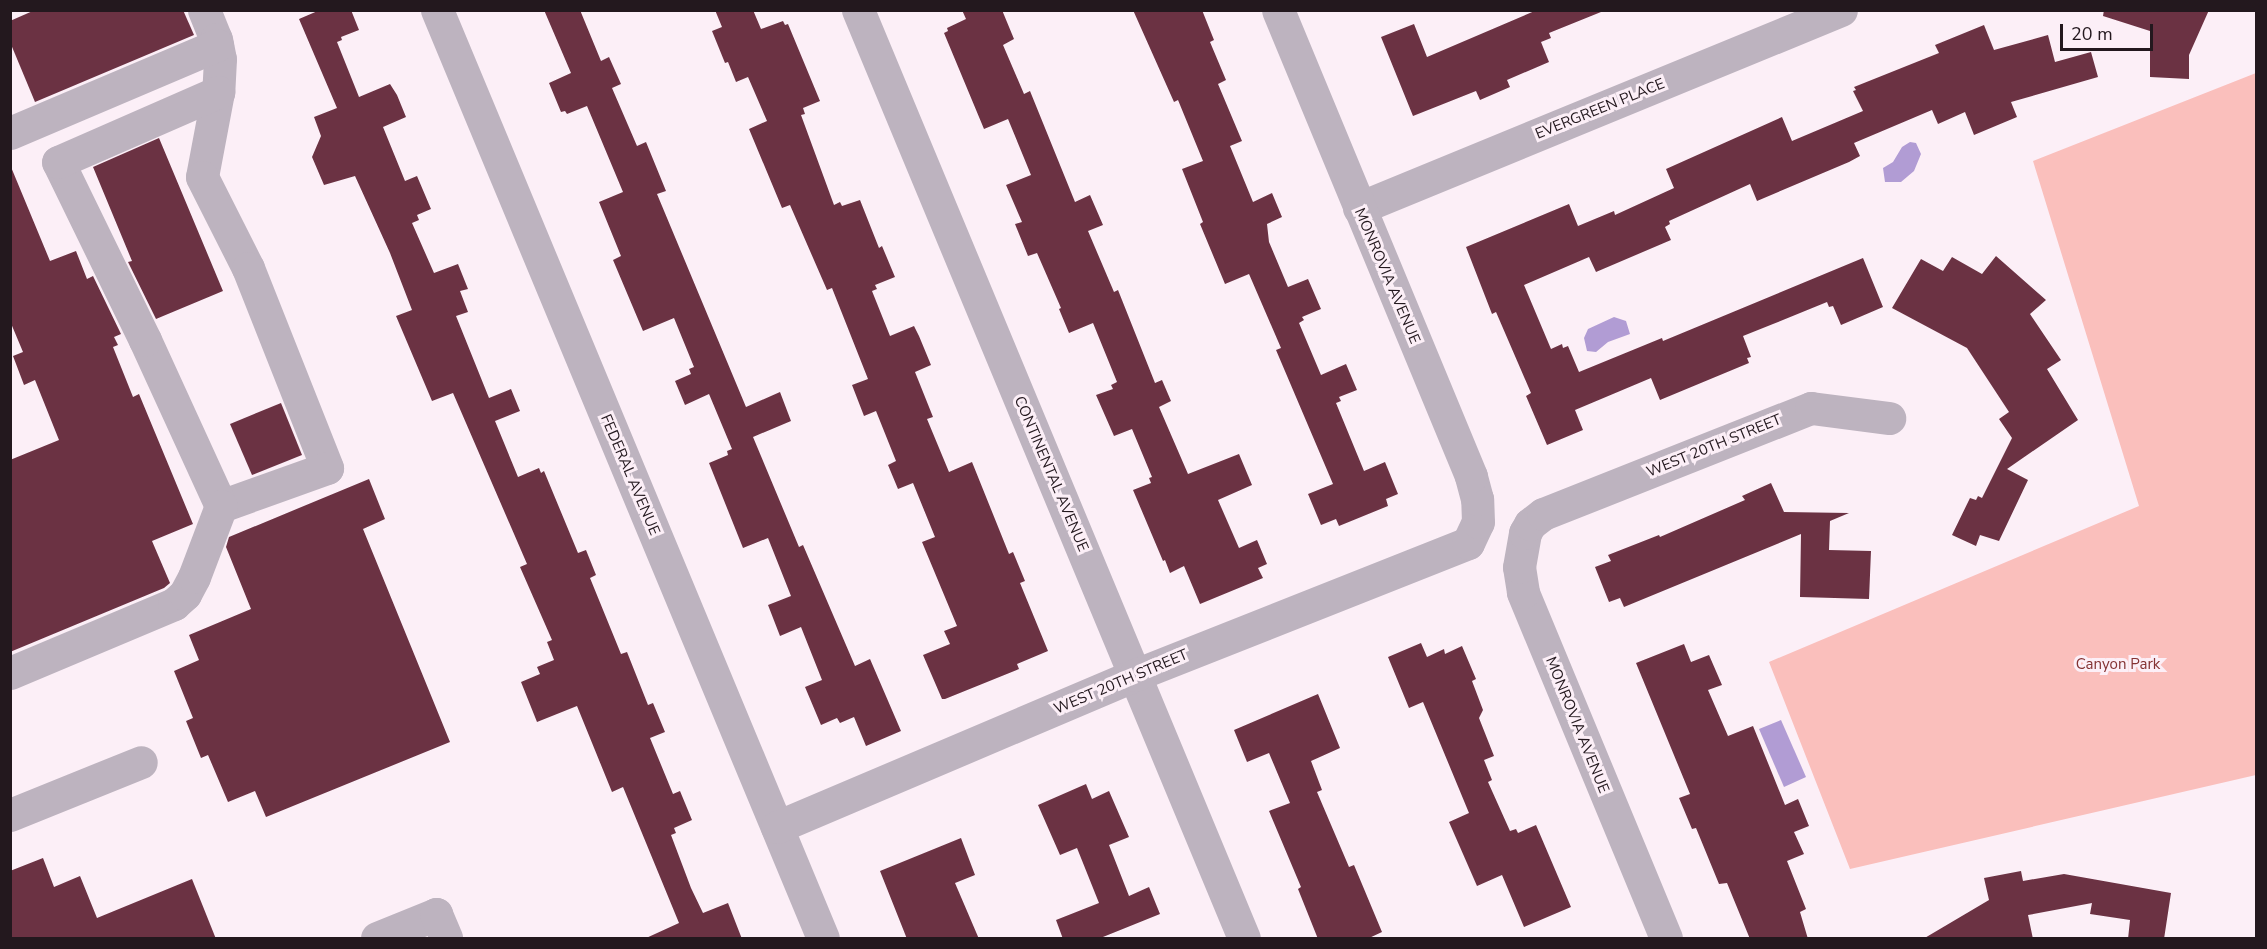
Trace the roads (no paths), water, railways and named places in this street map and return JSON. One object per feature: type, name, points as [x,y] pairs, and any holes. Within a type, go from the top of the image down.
[{"type":"street","points":[[204,10],[220,59],[218,92],[202,177],[248,268],[327,468],[221,506]]},
{"type":"street","name":"FEDERAL AVENUE","points":[[437,10],[823,939]]},
{"type":"street","name":"CONTINENTAL AVENUE","points":[[858,10],[1244,939]]},
{"type":"street","name":"MONROVIA AVENUE","points":[[1278,10],[1471,476],[1477,500],[1478,522],[1468,543]]},
{"type":"street","name":"EVERGREEN PLACE","points":[[1359,208],[1841,10]]},
{"type":"street","points":[[10,133],[217,45]]},
{"type":"street","points":[[10,672],[174,604],[185,594],[194,577],[221,506],[145,340],[57,162],[218,92]]},
{"type":"street","name":"WEST 20TH STREET","points":[[1543,514],[1811,408],[1889,418]]},
{"type":"street","name":"MONROVIA AVENUE","points":[[1543,514],[1530,524],[1521,548],[1519,567],[1522,592],[1666,939]]},
{"type":"street","name":"WEST 20TH STREET","points":[[777,827],[1135,675],[1468,543]]},
{"type":"street","points":[[10,815],[141,762]]},
{"type":"street","points":[[377,939],[436,914],[446,939]]},
{"type":"park label","name":"Canyon Park","points":[[2118,665]]}]
